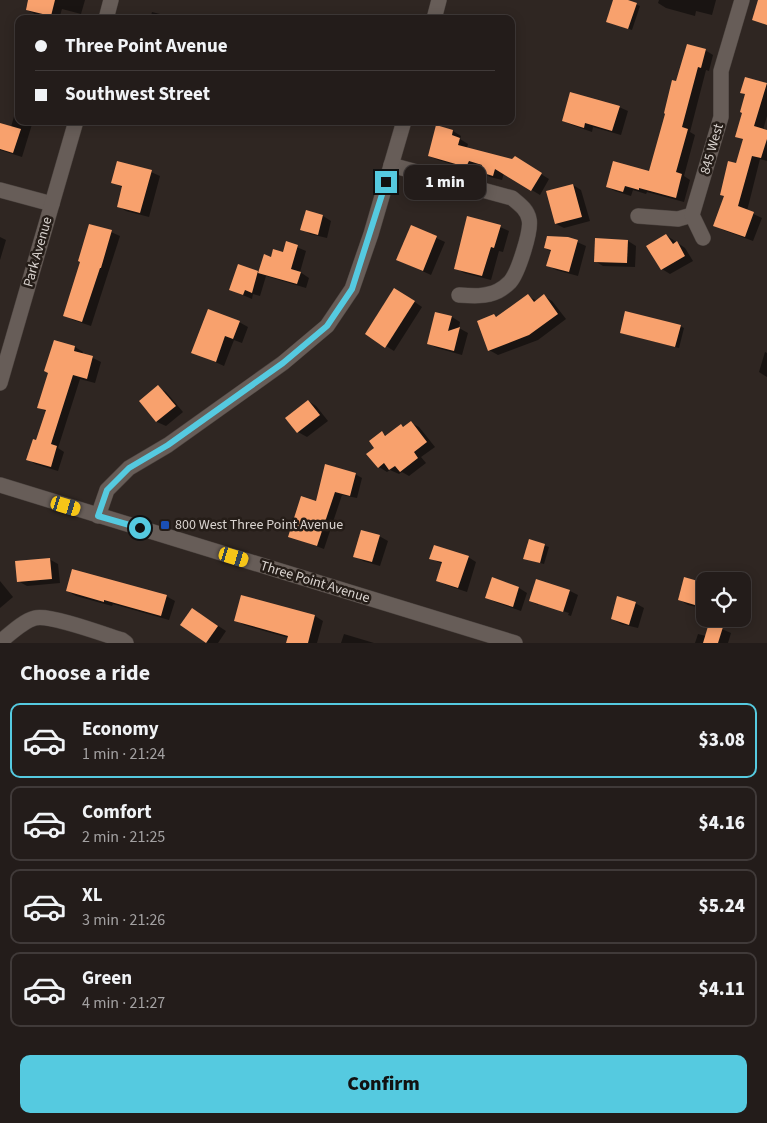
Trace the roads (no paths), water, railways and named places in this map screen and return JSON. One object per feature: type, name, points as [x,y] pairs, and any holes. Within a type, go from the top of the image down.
[{"type":"street","points":[[107,15],[111,0]]},
{"type":"street","points":[[435,15],[439,0]]},
{"type":"street","name":"845 West","points":[[692,215],[721,117],[720,71],[742,0]]},
{"type":"street","name":"Park Avenue","points":[[0,383],[75,125]]},
{"type":"street","points":[[98,516],[107,490],[129,468],[168,445],[276,368],[327,326],[352,289],[371,234],[403,125]]},
{"type":"street","points":[[391,165],[512,198],[523,207],[530,219],[518,266],[510,282],[496,292],[480,296],[459,295]]},
{"type":"street","points":[[0,190],[52,204]]},
{"type":"street","points":[[638,216],[678,219],[692,215],[702,238]]},
{"type":"street","name":"Three Point Avenue","points":[[0,486],[515,643]]},
{"type":"street","points":[[0,642],[35,618],[50,618],[122,640],[126,643]]},
{"type":"place","name":"800 West Three Point Avenue","points":[[165,525]]}]
